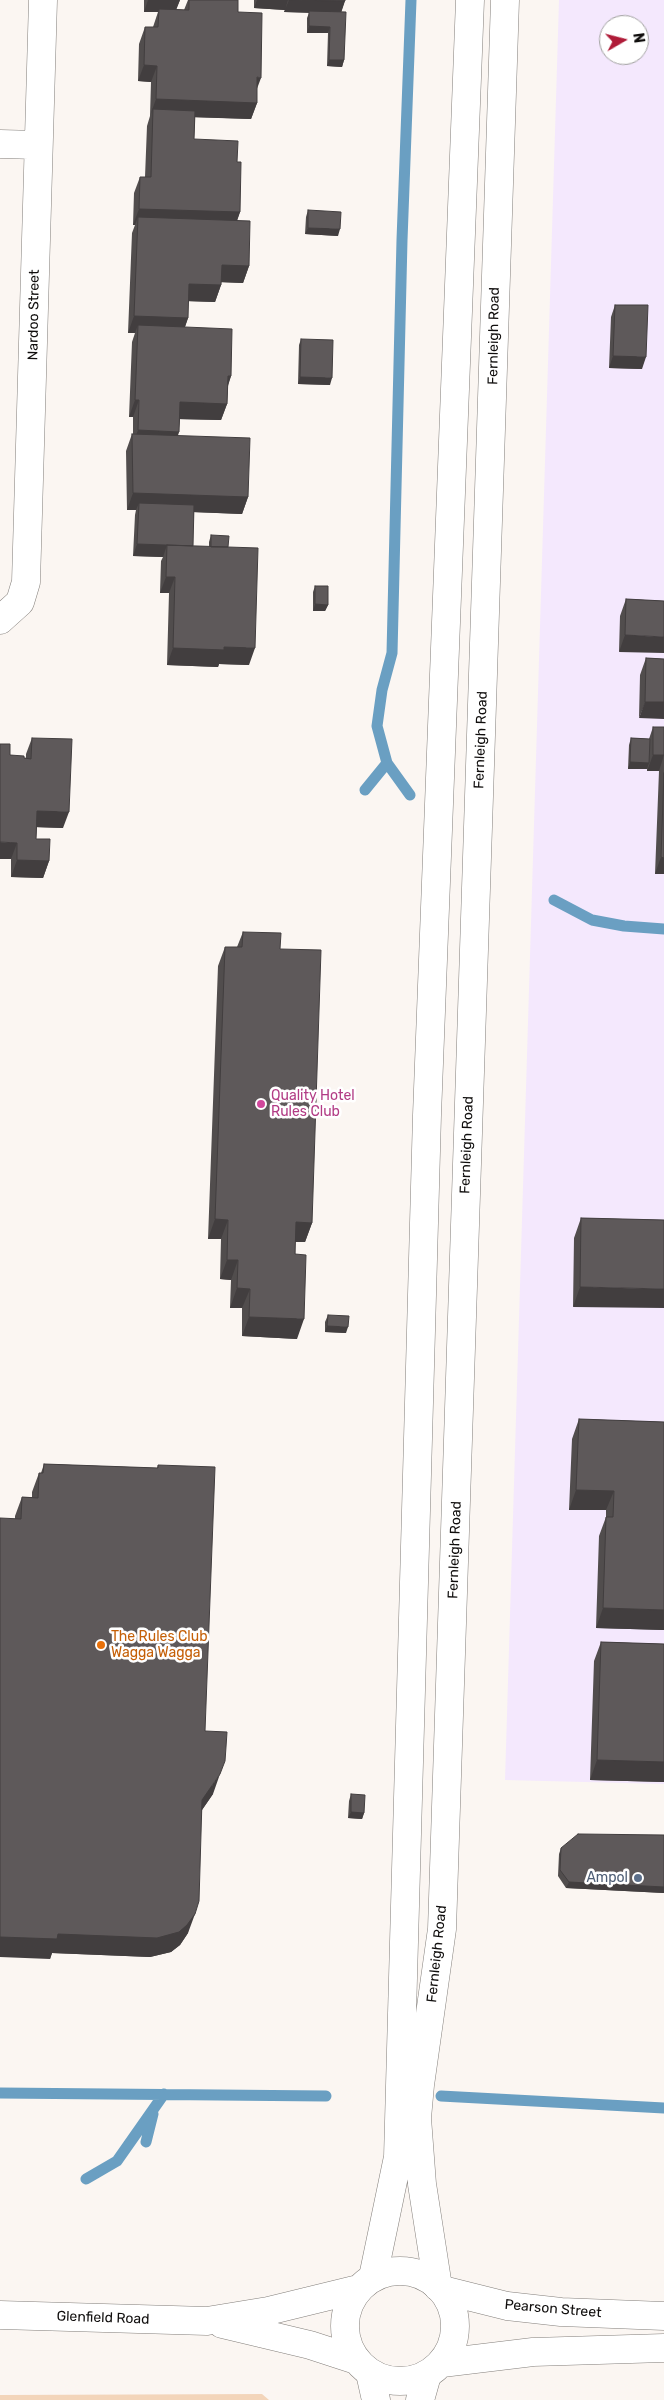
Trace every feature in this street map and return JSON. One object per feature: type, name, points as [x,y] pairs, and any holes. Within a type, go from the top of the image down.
[{"type":"street","name":"Nardoo Street","points":[[0,620],[6,617],[20,602],[26,582],[43,0]]},
{"type":"street","points":[[376,2400],[363,2367],[347,2343],[344,2324],[348,2305],[365,2283],[398,2157],[427,1115],[470,0]]},
{"type":"street","name":"Fernleigh Road","points":[[441,2289],[422,2184],[417,2118],[442,1929],[505,0]]},
{"type":"street","points":[[0,144],[38,145]]},
{"type":"street","points":[[365,2283],[391,2271],[410,2271],[428,2278],[441,2289],[452,2308],[456,2327],[452,2346],[430,2379]]},
{"type":"street","name":"Glenfield Road","points":[[0,2315],[207,2321],[268,2311],[365,2283]]},
{"type":"street","name":"Pearson Street","points":[[441,2289],[507,2306],[561,2312],[664,2316]]},
{"type":"street","name":"Glenfield Road","points":[[207,2321],[310,2345],[363,2367]]},
{"type":"street","points":[[363,2367],[388,2381],[408,2382],[430,2379],[533,2352],[664,2348]]},
{"type":"shaded area","points":[[559,0],[664,0],[664,1784],[505,1780]]},
{"type":"shaded area","points":[[262,2394],[269,2400],[0,2400],[0,2395]]},
{"type":"building","points":[[189,0],[238,0],[238,12],[262,13],[261,78],[257,77],[257,103],[156,99],[157,66],[144,65],[145,27],[158,27],[159,9],[189,10]]},
{"type":"building","points":[[289,0],[345,0],[345,1]]},
{"type":"building","points":[[309,11],[346,12],[344,60],[329,60],[330,27],[309,26]]},
{"type":"building","points":[[153,109],[195,111],[194,139],[238,141],[237,162],[241,162],[240,212],[139,209],[140,177],[151,177]]},
{"type":"building","points":[[308,210],[341,212],[340,229],[308,228]]},
{"type":"building","points":[[138,217],[250,221],[249,266],[222,265],[221,285],[189,284],[188,318],[134,316]]},
{"type":"building","points":[[615,305],[648,305],[646,357],[613,356]]},
{"type":"building","points":[[138,325],[232,329],[231,376],[228,376],[227,404],[180,402],[179,432],[138,430],[139,400],[135,400]]},
{"type":"building","points":[[301,339],[333,340],[332,378],[300,377]]},
{"type":"building","points":[[132,434],[250,438],[248,497],[133,493]]},
{"type":"building","points":[[139,503],[194,505],[193,546],[137,544]]},
{"type":"building","points":[[211,535],[229,536],[228,547],[211,547]]},
{"type":"building","points":[[167,545],[258,548],[255,648],[224,647],[224,650],[173,648],[175,577],[166,577]]},
{"type":"building","points":[[315,586],[328,586],[328,605],[315,604]]},
{"type":"building","points":[[626,599],[664,601],[664,637],[625,635]]},
{"type":"building","points":[[646,658],[664,659],[664,702],[645,702]]},
{"type":"building","points":[[653,727],[664,727],[664,755],[653,755]]},
{"type":"building","points":[[32,738],[72,739],[69,812],[37,811],[36,839],[50,839],[49,861],[17,860],[17,843],[0,842],[0,744],[10,744],[10,755],[24,756],[24,758],[31,759]]},
{"type":"building","points":[[631,738],[650,739],[649,763],[630,762]]},
{"type":"building","points":[[664,773],[664,858],[661,857]]},
{"type":"building","name":"Quality Hotel Rules Club","points":[[243,932],[281,933],[280,949],[321,950],[312,1223],[296,1222],[295,1254],[306,1255],[304,1319],[249,1317],[250,1289],[237,1288],[238,1260],[227,1260],[228,1220],[215,1219],[225,947],[242,947]]},
{"type":"building","points":[[581,1218],[664,1220],[664,1289],[580,1287]]},
{"type":"building","points":[[328,1315],[349,1316],[348,1327],[327,1326]]},
{"type":"building","points":[[579,1419],[664,1422],[664,1610],[603,1608],[606,1517],[613,1517],[614,1491],[576,1490]]},
{"type":"building","name":"The Rules Club Wagga Wagga","points":[[44,1464],[158,1468],[158,1465],[215,1467],[205,1731],[227,1732],[225,1761],[220,1774],[202,1800],[199,1901],[195,1914],[179,1932],[157,1938],[58,1934],[57,1939],[0,1937],[0,1518],[21,1519],[22,1497],[38,1498],[39,1473],[43,1473]]},
{"type":"building","points":[[601,1642],[664,1644],[664,1762],[597,1760]]},
{"type":"building","points":[[351,1794],[365,1795],[364,1813],[351,1812]]},
{"type":"building","points":[[578,1834],[664,1835],[664,1887],[569,1882],[560,1870],[561,1848]]},
{"type":"waterway","points":[[387,763],[377,726],[382,690],[392,653],[402,240],[411,0]]},
{"type":"waterway","points":[[365,790],[387,763],[410,795]]},
{"type":"waterway","points":[[554,900],[592,920],[624,926],[664,929]]},
{"type":"waterway","points":[[0,2093],[326,2096]]},
{"type":"waterway","points":[[86,2179],[117,2161],[164,2094]]},
{"type":"waterway","points":[[441,2096],[664,2108]]},
{"type":"waterway","points":[[146,2142],[153,2114]]},
{"type":"place","name":"Quality Hotel Rules Club","points":[[261,1104]]},
{"type":"place","name":"The Rules Club Wagga Wagga","points":[[101,1645]]},
{"type":"place","name":"Ampol","points":[[638,1878]]}]
